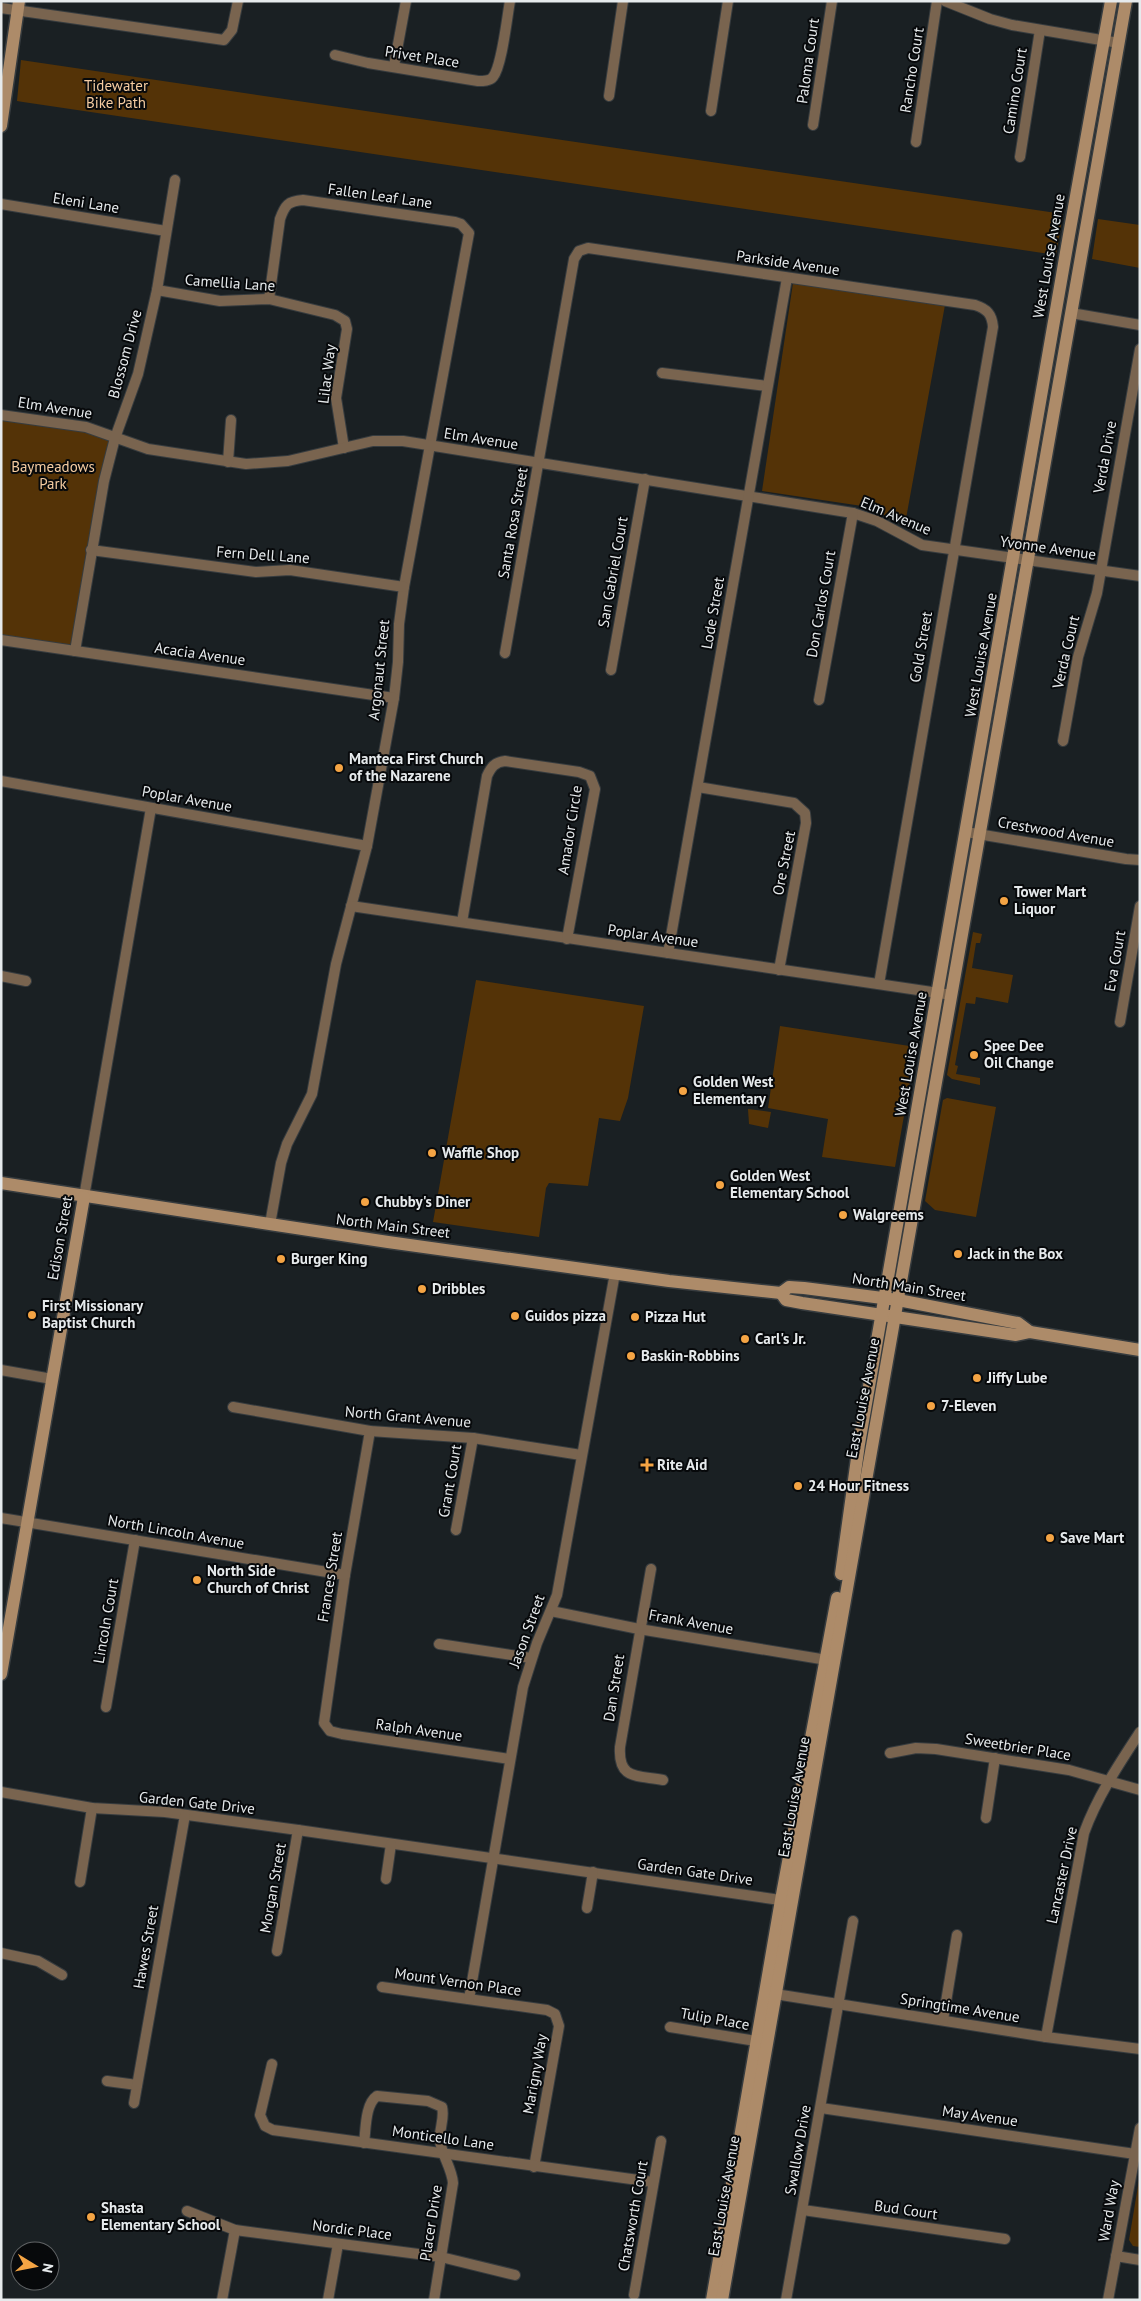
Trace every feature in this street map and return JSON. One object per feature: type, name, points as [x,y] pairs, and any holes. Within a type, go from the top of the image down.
[{"type":"main road","name":"West Louise Avenue","points":[[898,1300],[945,994],[966,832],[1111,1]]},
{"type":"main road","name":"West Louise Avenue","points":[[882,1315],[945,994],[980,834],[1126,1]]},
{"type":"main road","points":[[1,126],[18,6]]},
{"type":"main road","name":"North Main Street","points":[[1,1184],[614,1273],[781,1293],[789,1288],[804,1288],[898,1300],[1018,1322],[1030,1332]]},
{"type":"main road","name":"Edison Street","points":[[1,1674],[84,1197]]},
{"type":"main road","name":"North Main Street","points":[[781,1293],[786,1300],[1016,1335],[1030,1332],[1140,1350]]},
{"type":"main road","name":"East Louise Avenue","points":[[712,2300],[756,2041],[786,1901],[898,1300]]},
{"type":"main road","name":"East Louise Avenue","points":[[830,1661],[882,1315]]},
{"type":"main road","name":"East Louise Avenue","points":[[722,2300],[776,1994],[786,1901]]},
{"type":"street","points":[[1,8],[18,6],[224,40],[232,30],[238,1]]},
{"type":"street","points":[[394,66],[406,1]]},
{"type":"street","name":"Privet Place","points":[[335,55],[368,63],[478,81],[493,78],[498,67],[510,1]]},
{"type":"street","points":[[609,96],[623,1]]},
{"type":"street","points":[[711,111],[728,1]]},
{"type":"street","name":"Paloma Court","points":[[813,125],[832,1]]},
{"type":"street","name":"Rancho Court","points":[[916,142],[937,1]]},
{"type":"street","points":[[945,1],[990,19],[1040,30],[1119,43]]},
{"type":"street","name":"Camino Court","points":[[1020,157],[1040,30]]},
{"type":"street","name":"Blossom Drive","points":[[75,652],[90,550],[104,480],[115,438],[138,374],[157,290],[175,180]]},
{"type":"street","name":"Fallen Leaf Lane","points":[[269,299],[280,219],[287,203],[303,200],[455,222],[467,229]]},
{"type":"street","name":"Eleni Lane","points":[[1,204],[166,231]]},
{"type":"street","name":"Argonaut Street","points":[[270,1224],[281,1163],[287,1144],[312,1094],[336,964],[367,846],[394,698],[398,662],[399,624],[404,587],[469,242],[467,229]]},
{"type":"street","name":"Parkside Avenue","points":[[579,252],[588,248],[975,305],[988,310],[991,315]]},
{"type":"street","name":"Santa Rosa Street","points":[[505,653],[574,258],[579,252]]},
{"type":"street","name":"Lode Street","points":[[668,953],[787,278]]},
{"type":"street","name":"Camellia Lane","points":[[157,290],[220,301],[269,299],[341,318],[345,321],[347,333]]},
{"type":"street","points":[[1071,313],[1140,325]]},
{"type":"street","name":"Gold Street","points":[[879,984],[993,327],[991,315]]},
{"type":"street","name":"Lilac Way","points":[[344,448],[336,398],[347,333]]},
{"type":"street","name":"Verda Drive","points":[[1101,570],[1140,348]]},
{"type":"street","points":[[662,373],[767,386]]},
{"type":"street","name":"Elm Avenue","points":[[1,415],[86,427],[148,449],[228,462],[270,464],[373,441],[394,440],[853,513],[877,521],[922,545],[953,550]]},
{"type":"street","points":[[228,462],[232,420]]},
{"type":"street","name":"San Gabriel Court","points":[[611,670],[645,480]]},
{"type":"street","name":"Don Carlos Court","points":[[819,700],[853,513]]},
{"type":"street","name":"Fern Dell Lane","points":[[90,550],[256,572],[290,570],[404,587]]},
{"type":"street","name":"Yvonne Avenue","points":[[953,550],[1140,576]]},
{"type":"street","name":"Verda Court","points":[[1063,741],[1078,657],[1097,593],[1101,570]]},
{"type":"street","name":"Acacia Avenue","points":[[1,640],[394,698]]},
{"type":"street","name":"Amador Circle","points":[[462,922],[487,776],[492,767],[498,761],[505,761],[579,772],[590,776],[595,789],[567,939]]},
{"type":"street","name":"Poplar Avenue","points":[[1,781],[367,846]]},
{"type":"street","name":"Ore Street","points":[[698,787],[794,803],[805,813],[806,823],[779,970]]},
{"type":"street","name":"Edison Street","points":[[84,1197],[151,808]]},
{"type":"street","name":"Crestwood Avenue","points":[[966,832],[1126,860],[1140,860]]},
{"type":"street","name":"Poplar Avenue","points":[[351,906],[945,994]]},
{"type":"street","name":"Eva Court","points":[[1120,1022],[1140,906]]},
{"type":"street","points":[[1,976],[26,980]]},
{"type":"street","name":"Jason Street","points":[[468,1999],[523,1687],[531,1658],[557,1594],[614,1273]]},
{"type":"street","points":[[1,1370],[52,1379]]},
{"type":"street","name":"North Grant Avenue","points":[[233,1407],[370,1431],[473,1438],[581,1455]]},
{"type":"street","name":"Frances Street","points":[[326,1727],[323,1718],[370,1431]]},
{"type":"street","name":"Grant Court","points":[[456,1530],[473,1438]]},
{"type":"street","name":"North Lincoln Avenue","points":[[1,1518],[345,1575]]},
{"type":"street","name":"Lincoln Court","points":[[106,1707],[135,1540]]},
{"type":"street","name":"Dan Street","points":[[651,1569],[639,1629],[619,1762],[624,1770],[633,1774],[663,1780]]},
{"type":"street","name":"Frank Avenue","points":[[551,1611],[639,1629],[830,1661]]},
{"type":"street","points":[[439,1644],[531,1658]]},
{"type":"street","name":"Ralph Avenue","points":[[326,1727],[342,1734],[510,1759]]},
{"type":"street","name":"Lancaster Drive","points":[[1046,2037],[1081,1846],[1090,1816],[1140,1732]]},
{"type":"street","name":"Sweetbrier Place","points":[[890,1753],[916,1748],[995,1758],[1069,1770],[1140,1790]]},
{"type":"street","points":[[986,1818],[995,1758]]},
{"type":"street","name":"Garden Gate Drive","points":[[1,1792],[92,1808],[164,1812],[786,1901]]},
{"type":"street","points":[[80,1882],[92,1808]]},
{"type":"street","name":"Hawes Street","points":[[134,2103],[185,1815]]},
{"type":"street","name":"Morgan Street","points":[[277,1951],[298,1830]]},
{"type":"street","points":[[386,1879],[391,1844]]},
{"type":"street","points":[[587,1908],[593,1872]]},
{"type":"street","name":"Swallow Drive","points":[[786,2300],[853,1921]]},
{"type":"street","points":[[943,2020],[957,1935]]},
{"type":"street","points":[[1,1953],[38,1961],[62,1976]]},
{"type":"street","name":"Mount Vernon Place","points":[[382,1987],[529,2008]]},
{"type":"street","name":"Springtime Avenue","points":[[776,1994],[1046,2037],[1140,2049]]},
{"type":"street","name":"Marigny Way","points":[[529,2008],[555,2014],[559,2026],[534,2167]]},
{"type":"street","name":"Tulip Place","points":[[670,2027],[756,2041]]},
{"type":"street","name":"Monticello Lane","points":[[272,2064],[260,2116],[265,2126],[273,2130],[654,2182]]},
{"type":"street","points":[[107,2081],[137,2085]]},
{"type":"street","name":"Placer Drive","points":[[364,2143],[372,2099],[383,2095],[428,2101],[442,2107],[444,2115],[440,2140],[452,2170],[453,2183],[434,2300]]},
{"type":"street","name":"May Avenue","points":[[821,2108],[1135,2154]]},
{"type":"street","name":"Ward Way","points":[[1108,2300],[1140,2128]]},
{"type":"street","name":"Chatsworth Court","points":[[634,2295],[661,2141]]},
{"type":"street","name":"Bud Court","points":[[803,2210],[1005,2239]]},
{"type":"street","name":"Nordic Place","points":[[187,2211],[235,2230],[441,2257],[515,2275]]},
{"type":"street","points":[[222,2300],[235,2230]]},
{"type":"street","points":[[328,2300],[338,2244]]},
{"type":"street","points":[[1116,2256],[1140,2260]]},
{"type":"green space","name":"Tidewater Bike Path","points":[[21,60],[1063,214],[1056,255],[17,101]]},
{"type":"green space","points":[[1098,219],[1140,225],[1140,268],[1092,259]]},
{"type":"green space","points":[[793,283],[945,305],[905,524],[862,506],[762,491]]},
{"type":"green space","name":"Baymeadows Park","points":[[1,415],[115,438],[75,651],[1,640]]},
{"type":"green space","points":[[973,932],[982,934],[980,943],[976,943],[972,968],[1013,975],[1008,1003],[976,997],[975,1004],[966,1003],[955,1065],[958,1066],[956,1074],[980,1078],[980,1085],[952,1079],[947,1075]]},
{"type":"green space","points":[[476,980],[644,1006],[628,1098],[620,1121],[599,1118],[588,1186],[549,1183],[546,1188],[539,1237],[433,1222]]},
{"type":"green space","points":[[780,1026],[916,1047],[895,1167],[822,1157],[828,1119],[768,1108]]},
{"type":"green space","points":[[947,1098],[996,1107],[976,1217],[935,1210],[925,1201],[943,1100]]},
{"type":"green space","points":[[748,1109],[771,1112],[768,1128],[749,1124]]},
{"type":"green space","points":[[1140,2174],[1140,2247],[1133,2246],[1129,2240]]},
{"type":"place","name":"Manteca First Church of the Nazarene","points":[[339,768]]},
{"type":"place","name":"Tower Mart Liquor","points":[[1004,901]]},
{"type":"place","name":"Spee Dee Oil Change","points":[[974,1055]]},
{"type":"place","name":"Golden West Elementary","points":[[683,1091]]},
{"type":"place","name":"Waffle Shop","points":[[432,1153]]},
{"type":"place","name":"Golden West Elementary School","points":[[720,1185]]},
{"type":"place","name":"Chubby's Diner","points":[[365,1202]]},
{"type":"place","name":"Walgreems","points":[[843,1215]]},
{"type":"place","name":"Jack in the Box","points":[[958,1254]]},
{"type":"place","name":"Burger King","points":[[281,1259]]},
{"type":"place","name":"Dribbles","points":[[422,1289]]},
{"type":"place","name":"First Missionary Baptist Church","points":[[32,1315]]},
{"type":"place","name":"Guidos pizza","points":[[515,1316]]},
{"type":"place","name":"Pizza Hut","points":[[635,1317]]},
{"type":"place","name":"Carl's Jr.","points":[[745,1339]]},
{"type":"place","name":"Baskin-Robbins","points":[[631,1356]]},
{"type":"place","name":"Jiffy Lube","points":[[977,1378]]},
{"type":"place","name":"7-Eleven","points":[[931,1406]]},
{"type":"place","name":"Rite Aid","points":[[647,1465]]},
{"type":"place","name":"24 Hour Fitness","points":[[798,1486]]},
{"type":"place","name":"Save Mart","points":[[1050,1538]]},
{"type":"place","name":"North Side Church of Christ","points":[[197,1580]]},
{"type":"place","name":"Shasta Elementary School","points":[[91,2217]]}]
